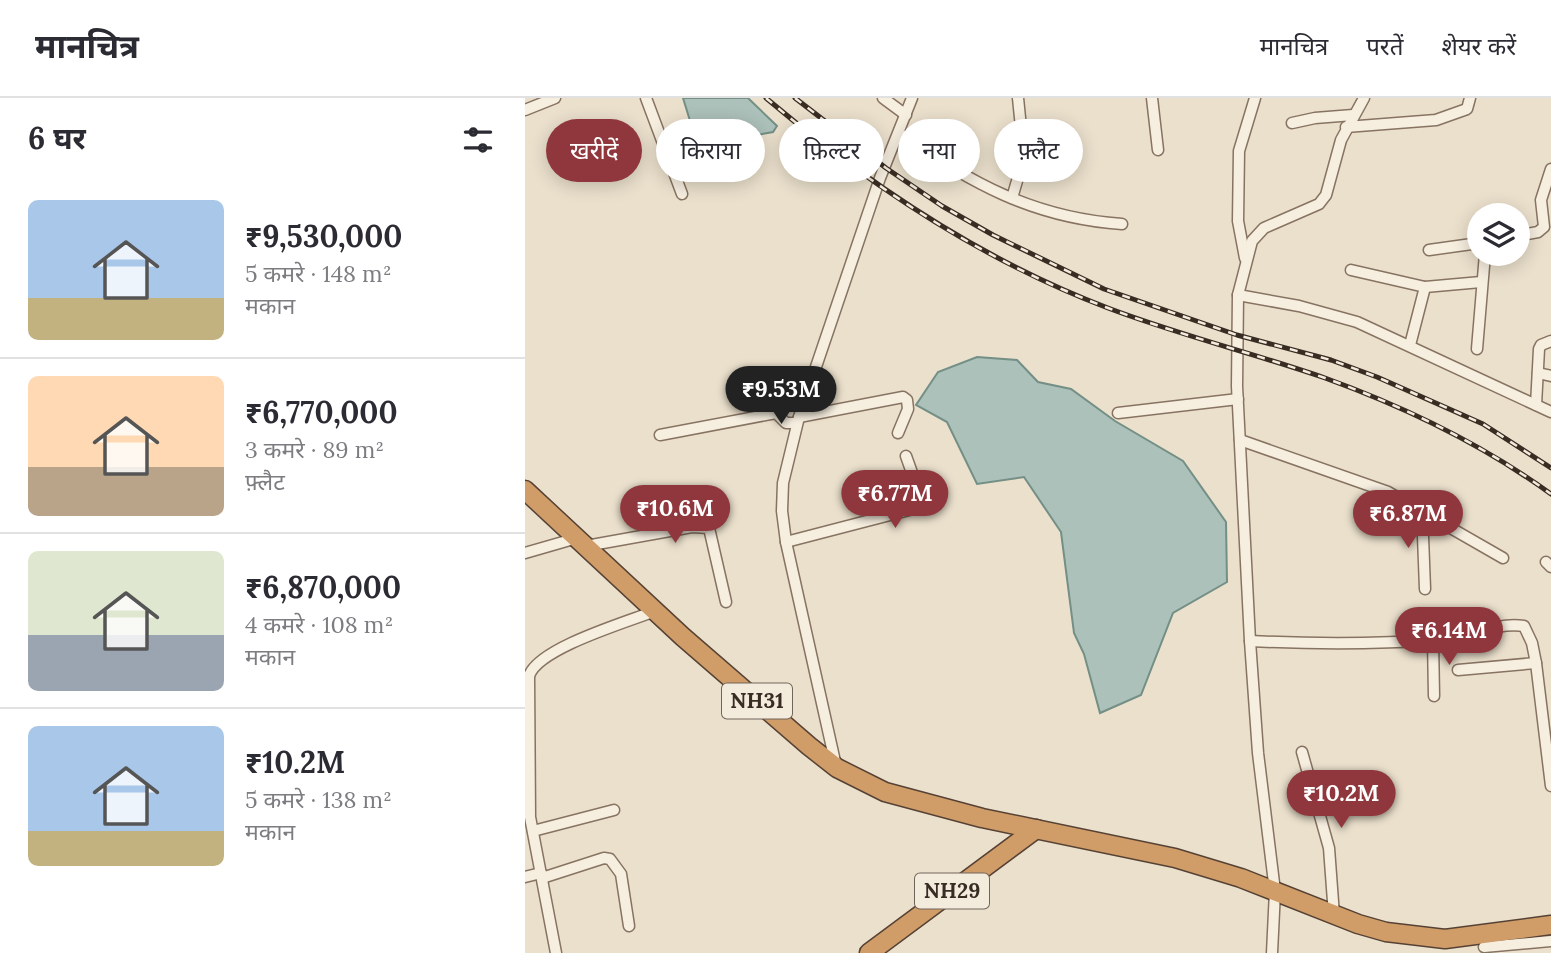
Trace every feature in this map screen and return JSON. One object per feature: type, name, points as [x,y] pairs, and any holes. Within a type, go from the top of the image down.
[{"type":"highway","name":"NH31","points":[[525,490],[655,611],[837,768],[885,793],[1036,829],[1175,858],[1275,891],[1358,924],[1416,937],[1445,939],[1499,934],[1551,925]]},
{"type":"highway","name":"NH29","points":[[869,953],[1036,829]]},
{"type":"street","points":[[646,98],[683,194]]},
{"type":"street","points":[[883,98],[906,115]]},
{"type":"street","points":[[904,119],[912,98]]},
{"type":"street","points":[[1012,198],[1024,157],[1018,98]]},
{"type":"street","points":[[1152,98],[1158,150]]},
{"type":"street","points":[[1245,259],[1238,222],[1239,151],[1255,98]]},
{"type":"street","points":[[1272,953],[1275,891],[1258,753],[1249,641],[1238,398],[1238,295],[1245,259],[1252,241],[1264,228],[1319,204],[1326,195],[1346,127],[1363,98]]},
{"type":"street","points":[[1346,127],[1450,118],[1467,109],[1470,98]]},
{"type":"street","points":[[525,110],[551,99]]},
{"type":"street","points":[[1292,123],[1353,115]]},
{"type":"street","points":[[837,768],[786,541],[782,512],[783,483],[798,420],[877,186],[898,135]]},
{"type":"street","points":[[1530,234],[1544,227],[1541,201],[1551,169]]},
{"type":"street","points":[[978,182],[1068,219],[1122,224]]},
{"type":"street","points":[[1429,250],[1467,245]]},
{"type":"street","points":[[1477,349],[1483,266]]},
{"type":"street","points":[[1351,270],[1425,287],[1481,282]]},
{"type":"street","points":[[1410,345],[1425,287]]},
{"type":"street","points":[[1238,295],[1320,311],[1357,322],[1551,412]]},
{"type":"street","points":[[1536,405],[1541,345],[1551,341]]},
{"type":"street","points":[[1538,373],[1551,376]]},
{"type":"street","points":[[660,435],[776,413],[785,422],[798,420],[903,397],[907,400],[908,409],[898,433]]},
{"type":"street","points":[[1118,413],[1238,398]]},
{"type":"street","points":[[1240,440],[1354,478],[1422,510],[1503,558]]},
{"type":"street","points":[[786,541],[917,508],[921,498],[906,456]]},
{"type":"street","points":[[1422,510],[1425,589]]},
{"type":"street","points":[[525,553],[581,542],[692,527],[709,528],[726,602]]},
{"type":"street","points":[[556,953],[533,831],[527,731],[527,675],[535,665],[556,650],[655,611]]},
{"type":"street","points":[[1249,641],[1329,644],[1433,640],[1454,637],[1475,629],[1524,626],[1532,643],[1536,663],[1551,786]]},
{"type":"street","points":[[1433,640],[1434,696]]},
{"type":"street","points":[[1458,670],[1536,663]]},
{"type":"street","points":[[1302,752],[1329,848],[1334,915]]},
{"type":"street","points":[[533,831],[614,810]]},
{"type":"street","points":[[525,877],[604,858],[610,859],[621,874],[629,926]]},
{"type":"street","points":[[1481,950],[1499,934]]},
{"type":"street","points":[[1481,950],[1551,941]]},
{"type":"shaded area","points":[[683,98],[748,98],[777,126],[773,132],[765,134],[765,119],[689,119]]},
{"type":"shaded area","points":[[977,357],[1017,360],[1038,382],[1071,389],[1115,421],[1183,461],[1226,522],[1227,582],[1173,613],[1141,695],[1100,713],[1084,654],[1074,633],[1061,532],[1024,477],[977,484],[947,422],[916,405],[938,372]]},
{"type":"railway","points":[[766,98],[886,190],[928,218],[1015,267],[1061,289],[1135,318],[1298,369],[1384,401],[1470,443],[1551,494]]},
{"type":"railway","points":[[795,98],[886,168],[942,206],[993,235],[1104,289],[1237,335],[1331,360],[1377,377],[1483,424],[1551,468]]}]
